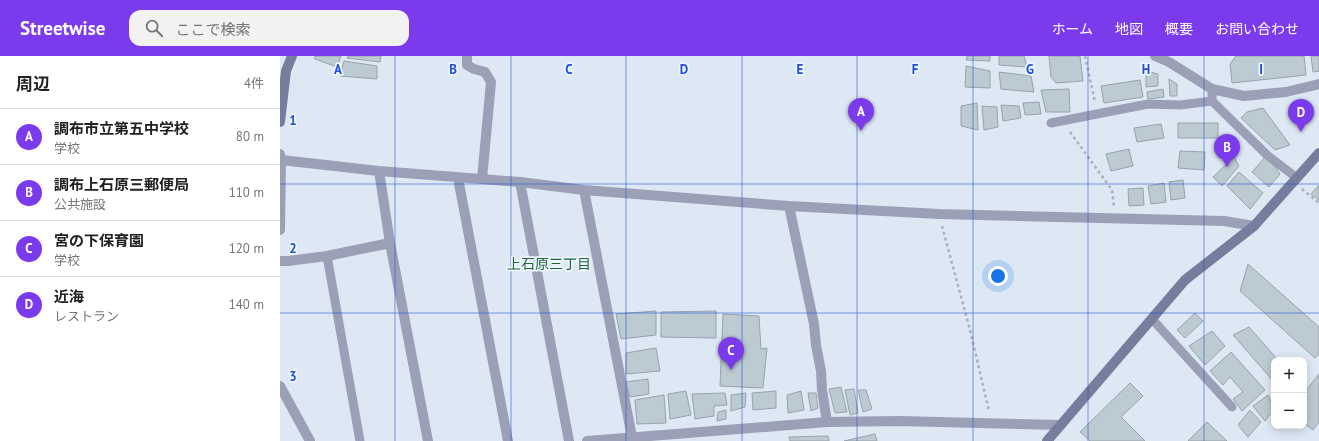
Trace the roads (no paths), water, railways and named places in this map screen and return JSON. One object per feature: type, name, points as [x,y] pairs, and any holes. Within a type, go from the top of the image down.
[{"type":"street","points":[[280,122],[283,78],[292,56]]},
{"type":"street","points":[[467,56],[467,65],[485,72],[491,82],[482,179]]},
{"type":"street","points":[[1155,56],[1169,59],[1212,89],[1244,96],[1286,92],[1319,84]]},
{"type":"street","points":[[1047,441],[1185,280],[1254,226],[1319,153]]},
{"type":"street","points":[[280,230],[281,156],[379,171],[520,182],[584,190],[789,206],[939,214],[1224,221],[1254,226]]},
{"type":"street","points":[[379,171],[390,243],[428,441]]},
{"type":"street","points":[[458,178],[508,441]]},
{"type":"street","points":[[520,182],[569,441]]},
{"type":"street","points":[[584,190],[632,437]]},
{"type":"street","points":[[789,206],[814,324],[827,422]]},
{"type":"street","points":[[280,261],[327,256],[390,243]]},
{"type":"street","points":[[280,386],[310,441]]},
{"type":"street","points":[[587,441],[827,422],[899,421],[1061,425]]},
{"type":"lane","points":[[1212,89],[1212,101],[1267,155],[1296,180]]},
{"type":"lane","points":[[1051,123],[1148,104],[1180,105],[1212,101]]},
{"type":"lane","points":[[327,256],[360,441]]},
{"type":"lane","points":[[1152,319],[1232,407]]},
{"type":"place","name":"調布市立第五中学校","points":[[861,131]]},
{"type":"place","name":"近海","points":[[1301,132]]},
{"type":"place","name":"調布上石原三郵便局","points":[[1227,167]]},
{"type":"place","name":"宮の下保育園","points":[[731,370]]},
{"type":"district","name":"上石原三丁目","points":[[549,264]]}]
